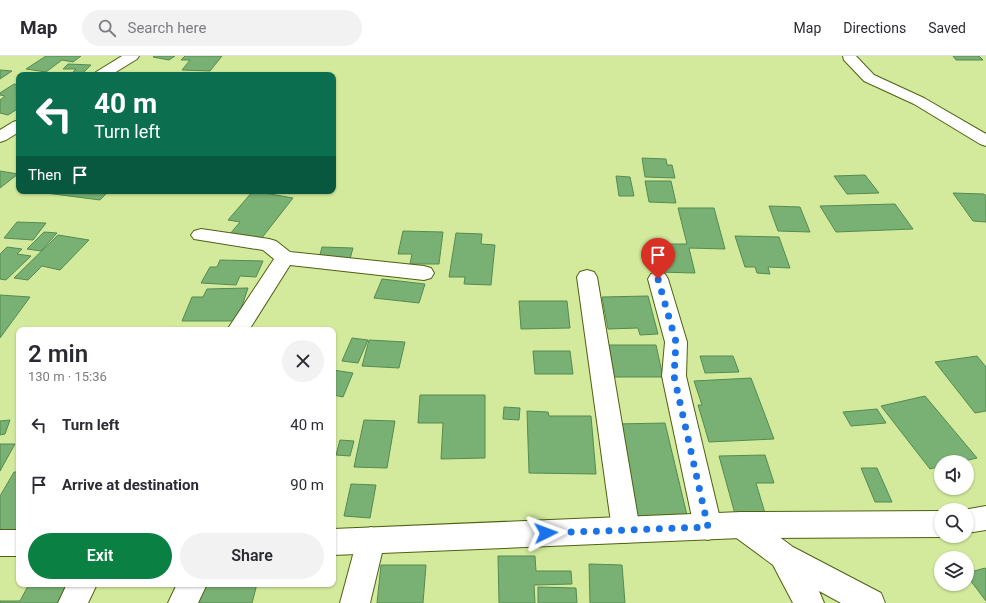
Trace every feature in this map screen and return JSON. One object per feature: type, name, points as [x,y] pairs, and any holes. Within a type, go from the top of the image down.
[{"type":"street","points":[[106,72],[132,56]]},
{"type":"street","points":[[849,57],[869,78],[919,101],[986,140]]},
{"type":"street","points":[[0,137],[16,128]]},
{"type":"street","points":[[201,236],[269,245],[285,258],[424,274]]},
{"type":"street","points":[[240,327],[285,258]]},
{"type":"street","points":[[587,277],[626,530]]},
{"type":"street","points":[[658,279],[676,342],[674,376],[708,527]]},
{"type":"street","points":[[974,519],[986,518]]},
{"type":"street","points":[[336,542],[741,525],[934,524]]},
{"type":"street","points":[[741,525],[783,556],[870,603]]},
{"type":"street","points":[[355,603],[371,540]]},
{"type":"street","points":[[0,543],[16,543]]},
{"type":"street","points":[[783,556],[809,603]]},
{"type":"street","points":[[72,603],[80,587]]},
{"type":"street","points":[[183,603],[191,587]]},
{"type":"building","points":[[46,56],[81,56],[73,62],[62,60],[46,72],[26,69]]},
{"type":"building","points":[[175,56],[169,60],[153,57]]},
{"type":"building","points":[[185,56],[222,56],[210,71],[182,70],[190,60],[181,60]]},
{"type":"building","points":[[953,56],[979,56],[983,60],[956,60]]},
{"type":"building","points":[[68,64],[91,65],[84,72],[73,72],[76,69],[63,69]]},
{"type":"building","points":[[0,70],[12,71],[0,79]]},
{"type":"building","points":[[14,84],[16,84],[16,110],[8,115],[0,113],[0,100],[5,96],[0,95],[0,93]]},
{"type":"building","points":[[642,158],[666,159],[667,165],[672,165],[675,178],[645,177]]},
{"type":"building","points":[[0,171],[16,174],[16,176],[0,188]]},
{"type":"building","points":[[865,175],[879,193],[847,194],[834,176]]},
{"type":"building","points":[[616,176],[630,177],[634,196],[619,196]]},
{"type":"building","points":[[645,181],[671,181],[676,203],[649,202]]},
{"type":"building","points":[[953,193],[984,194],[986,196],[986,222],[973,221]]},
{"type":"building","points":[[54,194],[106,194],[100,200]]},
{"type":"building","points":[[250,194],[270,194],[293,198],[261,239],[230,234],[240,222],[228,220]]},
{"type":"building","points":[[895,204],[913,229],[836,232],[820,206]]},
{"type":"building","points":[[769,206],[800,207],[810,232],[778,231]]},
{"type":"building","points":[[678,208],[714,208],[725,249],[689,248],[695,273],[657,272],[652,244],[687,244]]},
{"type":"building","points":[[17,222],[46,223],[33,240],[4,238]]},
{"type":"building","points":[[403,231],[443,232],[439,264],[410,264],[412,254],[398,254]]},
{"type":"building","points":[[44,232],[57,233],[41,251],[27,249]]},
{"type":"building","points":[[456,233],[482,234],[481,244],[495,245],[491,285],[464,284],[465,277],[449,277]]},
{"type":"building","points":[[58,235],[89,240],[60,270],[42,266],[28,280],[14,278]]},
{"type":"building","points":[[735,236],[779,237],[790,268],[768,267],[770,274],[757,273],[755,267],[745,267]]},
{"type":"building","points":[[7,247],[22,249],[17,254],[31,256],[6,280],[0,279],[0,254]]},
{"type":"building","points":[[322,247],[353,248],[350,259],[319,258]]},
{"type":"building","points":[[220,260],[263,261],[256,277],[240,276],[236,285],[201,283],[210,267],[217,267]]},
{"type":"building","points":[[382,279],[425,284],[419,303],[374,298]]},
{"type":"building","points":[[248,288],[237,321],[182,321],[192,297],[203,297],[207,289]]},
{"type":"building","points":[[0,295],[30,297],[0,338]]},
{"type":"building","points":[[648,296],[658,334],[640,335],[638,328],[608,329],[602,297]]},
{"type":"building","points":[[519,301],[567,301],[570,328],[521,329]]},
{"type":"building","points":[[352,338],[368,340],[358,363],[342,361]]},
{"type":"building","points":[[369,340],[405,342],[399,368],[362,366]]},
{"type":"building","points":[[609,345],[656,345],[663,377],[614,377]]},
{"type":"building","points":[[533,351],[570,351],[573,374],[535,374]]},
{"type":"building","points":[[700,356],[733,356],[739,372],[705,373]]},
{"type":"building","points":[[977,356],[986,367],[986,411],[975,413],[935,362]]},
{"type":"building","points":[[336,370],[353,373],[343,397],[336,396]]},
{"type":"building","points":[[751,378],[774,439],[709,442],[698,405],[702,405],[694,381]]},
{"type":"building","points":[[420,395],[485,395],[485,458],[441,459],[443,423],[418,423]]},
{"type":"building","points":[[925,396],[977,458],[974,459],[974,455],[934,455],[934,468],[930,469],[881,406]]},
{"type":"building","points":[[504,407],[520,408],[519,420],[503,419]]},
{"type":"building","points":[[877,409],[886,423],[851,426],[843,412]]},
{"type":"building","points":[[527,411],[548,412],[549,416],[591,416],[596,474],[529,473]]},
{"type":"building","points":[[10,420],[5,434],[0,435],[0,421]]},
{"type":"building","points":[[364,420],[395,421],[387,468],[354,467]]},
{"type":"building","points":[[665,423],[687,515],[633,517],[616,424]]},
{"type":"building","points":[[340,440],[354,441],[350,456],[336,455]]},
{"type":"building","points":[[0,444],[15,444],[0,471]]},
{"type":"building","points":[[765,455],[774,483],[756,483],[765,513],[735,514],[719,456]]},
{"type":"building","points":[[861,468],[877,468],[892,502],[875,502]]},
{"type":"building","points":[[14,472],[16,472],[16,531],[0,530],[0,496]]},
{"type":"building","points":[[351,484],[376,485],[370,518],[344,516]]},
{"type":"building","points":[[498,556],[535,556],[536,571],[571,571],[572,584],[534,585],[535,603],[499,603]]},
{"type":"building","points":[[589,564],[622,565],[625,603],[590,603]]},
{"type":"building","points":[[381,565],[426,565],[423,603],[377,603]]},
{"type":"building","points":[[986,569],[986,601],[974,585],[974,571]]},
{"type":"building","points":[[27,587],[68,587],[61,603],[0,603],[0,601],[20,601]]},
{"type":"building","points":[[197,587],[256,587],[252,603],[193,603]]},
{"type":"building","points":[[538,587],[576,588],[577,603],[538,603]]},
{"type":"route","points":[[546,533],[708,527],[674,376],[676,342],[658,279]]}]
